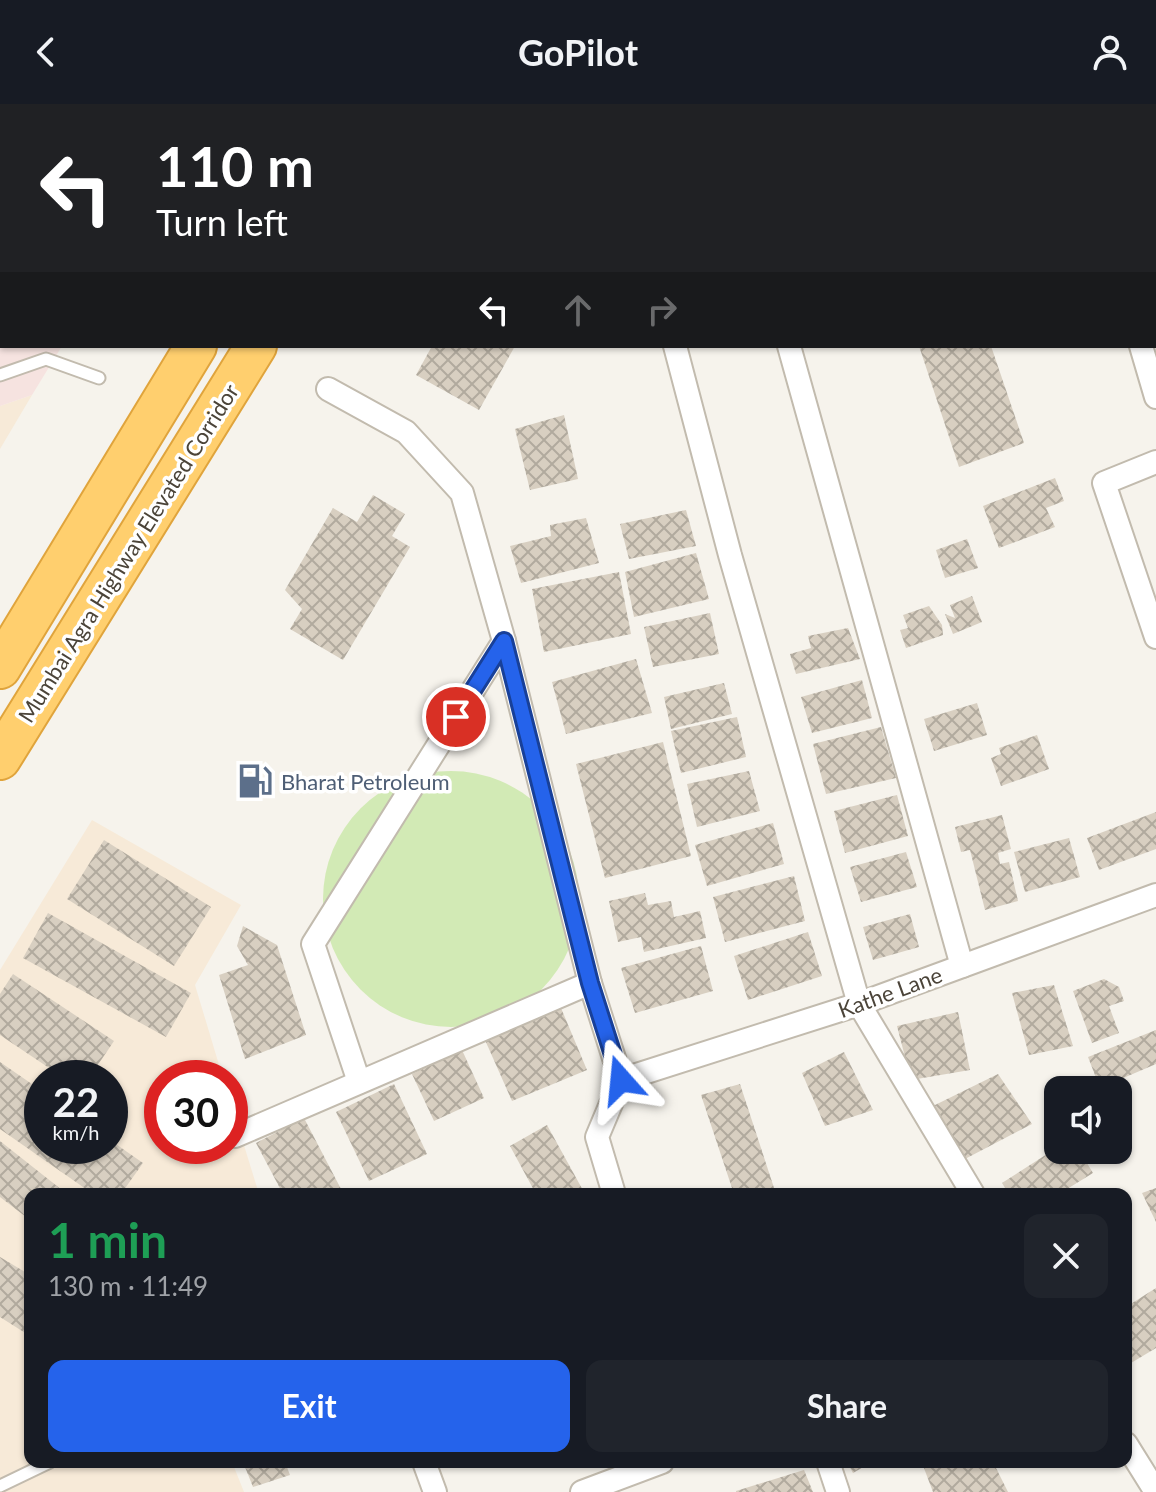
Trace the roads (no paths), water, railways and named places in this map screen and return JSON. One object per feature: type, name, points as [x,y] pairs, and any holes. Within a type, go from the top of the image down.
[{"type":"highway","points":[[0,668],[195,348]]},
{"type":"highway","name":"Mumbai Agra Highway Elevated Corridor","points":[[0,759],[255,348]]},
{"type":"street","points":[[676,348],[730,555],[859,1004],[969,1188]]},
{"type":"street","points":[[790,348],[962,966]]},
{"type":"street","points":[[1142,348],[1156,397]]},
{"type":"street","points":[[328,389],[406,432],[462,493],[504,641],[590,983],[621,1080],[597,1137],[612,1188]]},
{"type":"street","points":[[1156,462],[1104,483],[1156,637]]},
{"type":"street","points":[[359,1082],[313,944],[504,641]]},
{"type":"street","name":"Kathe Lane","points":[[621,1080],[859,1004],[1156,895]]},
{"type":"street","points":[[248,1130],[590,983]]},
{"type":"street","points":[[1132,1454],[1156,1492]]},
{"type":"street","points":[[426,1468],[435,1492]]},
{"type":"street","points":[[582,1492],[646,1468]]},
{"type":"street","points":[[830,1468],[838,1492]]},
{"type":"lane","points":[[0,375],[46,359],[99,378]]},
{"type":"lane","points":[[0,1486],[38,1468]]},
{"type":"place","name":"Bharat Petroleum","points":[[255,781]]}]
